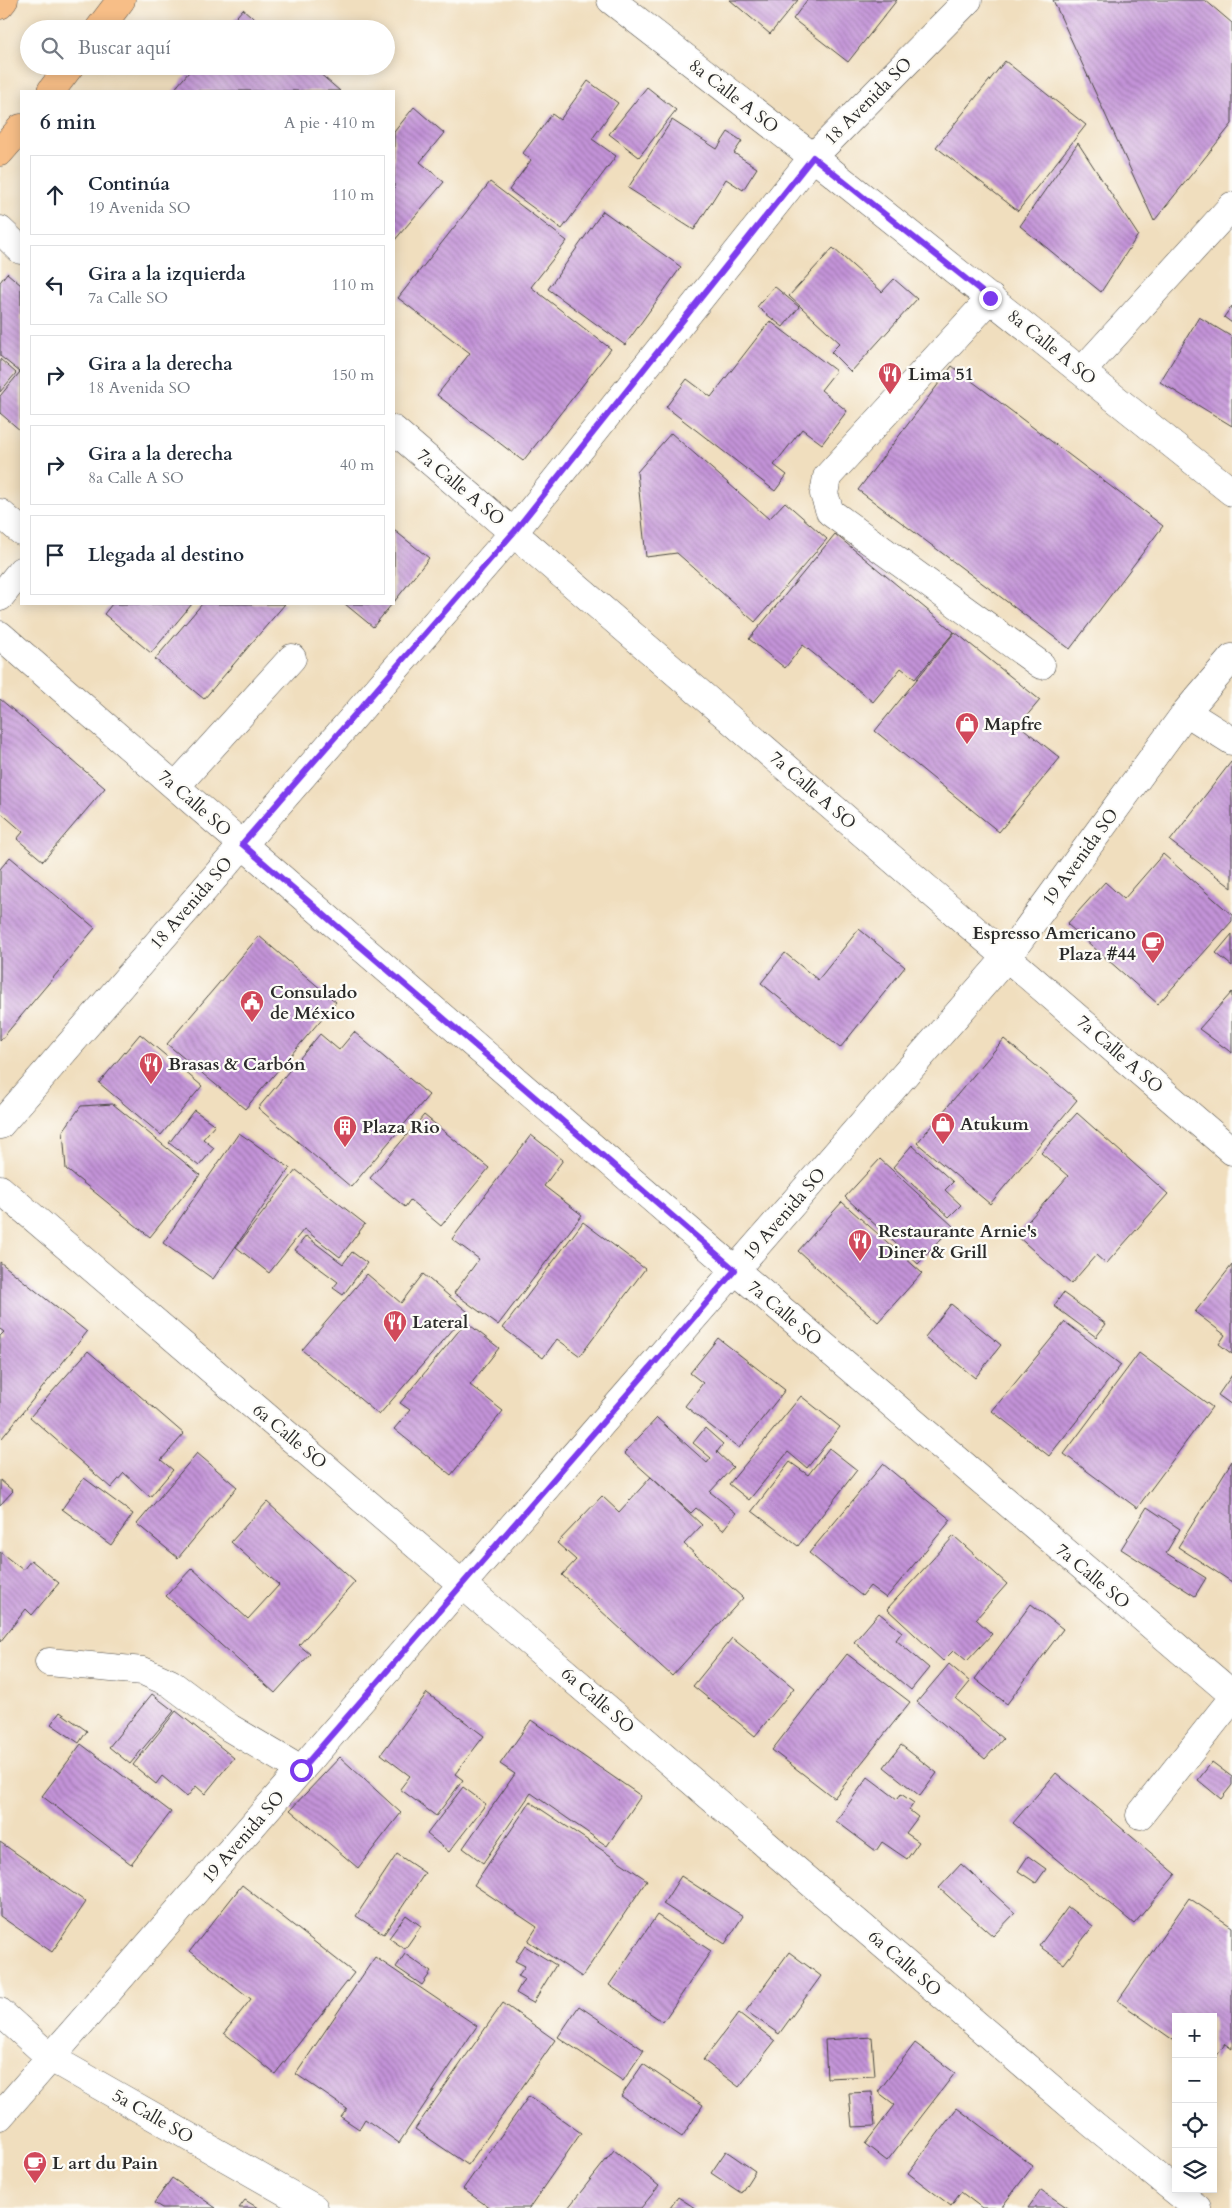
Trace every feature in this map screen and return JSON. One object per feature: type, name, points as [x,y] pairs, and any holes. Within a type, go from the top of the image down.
[{"type":"highway","points":[[0,5],[4,0]]},
{"type":"highway","points":[[106,20],[121,0]]},
{"type":"highway","points":[[52,90],[63,75]]},
{"type":"highway","points":[[0,152],[20,129]]},
{"type":"street","name":"8a Calle A SO","points":[[611,0],[813,157],[1232,492]]},
{"type":"street","name":"18 Avenida SO","points":[[0,1125],[514,532],[813,157],[968,0]]},
{"type":"street","points":[[1082,371],[1232,206]]},
{"type":"street","points":[[0,230],[20,249]]},
{"type":"street","points":[[990,298],[827,477],[824,494],[830,512],[1041,665]]},
{"type":"street","name":"7a Calle A SO","points":[[395,431],[1232,1151]]},
{"type":"street","points":[[0,512],[20,530]]},
{"type":"street","points":[[0,597],[20,573]]},
{"type":"street","name":"7a Calle SO","points":[[0,635],[735,1270],[1232,1694]]},
{"type":"street","points":[[176,786],[292,658]]},
{"type":"street","name":"19 Avenida SO","points":[[0,2116],[1007,957],[1186,712],[1232,658]]},
{"type":"street","points":[[1186,712],[1232,741]]},
{"type":"street","name":"6a Calle SO","points":[[0,1189],[1094,2125],[1198,2208]]},
{"type":"street","points":[[49,1662],[143,1671],[150,1674],[170,1683],[230,1728],[301,1770]]},
{"type":"street","points":[[1140,1815],[1232,1699]]},
{"type":"street","name":"5a Calle SO","points":[[0,2012],[51,2058],[314,2208]]},
{"type":"building","points":[[730,0],[798,0],[770,34]]},
{"type":"building","points":[[807,0],[897,0],[848,62],[793,19]]},
{"type":"building","points":[[1053,0],[1205,0],[1232,23],[1232,124],[1154,221]]},
{"type":"building","points":[[243,9],[256,20],[234,20]]},
{"type":"building","points":[[1005,61],[1086,125],[1018,211],[936,147]]},
{"type":"building","points":[[186,75],[321,75],[339,90],[174,90]]},
{"type":"building","points":[[588,81],[618,103],[592,139],[616,156],[562,229],[509,190],[531,160],[523,153],[552,114],[560,120]]},
{"type":"building","points":[[647,87],[676,110],[639,157],[609,134]]},
{"type":"building","points":[[414,107],[444,133],[420,162],[444,182],[395,240],[395,131]]},
{"type":"building","points":[[672,120],[717,149],[728,132],[742,141],[734,153],[757,168],[743,190],[726,179],[694,230],[628,188]]},
{"type":"building","points":[[1078,143],[1138,235],[1101,292],[1020,226]]},
{"type":"building","points":[[490,182],[567,241],[531,287],[611,349],[523,461],[437,395],[470,353],[398,298]]},
{"type":"building","points":[[603,211],[681,267],[625,345],[548,289]]},
{"type":"building","points":[[833,248],[882,292],[894,279],[917,299],[851,372],[831,352],[840,343],[789,296]]},
{"type":"building","points":[[7,273],[20,284],[20,372],[0,356],[0,282]]},
{"type":"building","points":[[774,286],[799,307],[783,327],[757,307]]},
{"type":"building","points":[[1232,306],[1232,323],[1224,317]]},
{"type":"building","points":[[1199,317],[1232,337],[1232,426],[1160,382]]},
{"type":"building","points":[[770,321],[836,371],[821,390],[847,411],[822,444],[802,429],[774,465],[787,475],[775,491],[666,407],[687,379],[711,397]]},
{"type":"building","points":[[0,359],[16,373],[0,392]]},
{"type":"building","points":[[952,366],[1163,526],[1070,649],[858,490]]},
{"type":"building","points":[[20,372],[20,430],[0,413],[0,396]]},
{"type":"building","points":[[671,433],[769,519],[785,502],[827,539],[755,622],[677,553],[646,557],[637,472]]},
{"type":"building","points":[[395,531],[429,558],[395,601]]},
{"type":"building","points":[[835,534],[954,632],[915,679],[901,668],[873,702],[803,645],[785,668],[749,639]]},
{"type":"building","points":[[111,605],[191,605],[151,653],[104,614]]},
{"type":"building","points":[[201,605],[284,605],[204,699],[155,659]]},
{"type":"building","points":[[346,605],[391,605],[373,627]]},
{"type":"building","name":"Mapfre","points":[[955,632],[1040,700],[1019,725],[1060,758],[999,832],[875,731]]},
{"type":"building","points":[[0,699],[105,788],[43,861],[17,839],[23,832],[0,812]]},
{"type":"building","points":[[1232,763],[1232,888],[1170,841]]},
{"type":"building","name":"Espresso Americano Plaza #44","points":[[1163,854],[1232,915],[1232,921],[1158,1004],[1067,924],[1105,882],[1124,899]]},
{"type":"building","points":[[10,857],[95,928],[0,1041],[0,869]]},
{"type":"building","points":[[859,929],[905,967],[840,1048],[761,983],[785,953],[818,980]]},
{"type":"building","points":[[1232,934],[1232,966],[1216,953]]},
{"type":"building","name":"Consulado de México","points":[[259,936],[336,1002],[245,1109],[167,1044]]},
{"type":"building","points":[[1232,992],[1232,1053],[1199,1029]]},
{"type":"building","name":"Plaza Rio","points":[[354,1032],[429,1095],[351,1187],[258,1108],[320,1034],[339,1050]]},
{"type":"building","name":"Brasas & Carbón","points":[[140,1034],[202,1086],[161,1135],[99,1083]]},
{"type":"building","points":[[1004,1039],[1077,1100],[990,1204],[917,1143]]},
{"type":"building","points":[[113,1104],[200,1175],[150,1237],[66,1169],[63,1131],[81,1106]]},
{"type":"building","points":[[194,1110],[215,1125],[203,1139],[214,1148],[199,1166],[169,1143]]},
{"type":"building","points":[[1077,1113],[1168,1194],[1106,1264],[1096,1255],[1071,1284],[1016,1235],[1068,1176],[1041,1153]]},
{"type":"building","points":[[424,1115],[489,1168],[441,1226],[410,1200],[405,1207],[370,1178]]},
{"type":"building","points":[[239,1133],[290,1168],[213,1279],[163,1243]]},
{"type":"building","points":[[531,1135],[563,1160],[544,1186],[582,1215],[498,1325],[454,1293],[479,1259],[452,1239]]},
{"type":"building","points":[[912,1145],[953,1182],[945,1190],[961,1205],[949,1217],[893,1167]]},
{"type":"building","points":[[880,1159],[953,1226],[918,1264],[845,1197]]},
{"type":"building","points":[[296,1170],[365,1224],[340,1257],[304,1229],[269,1273],[236,1247]]},
{"type":"building","name":"Restaurante Arnie's Diner & Grill","points":[[842,1202],[922,1273],[878,1322],[798,1251]]},
{"type":"building","points":[[583,1222],[645,1269],[580,1356],[557,1339],[543,1358],[503,1328]]},
{"type":"building","points":[[306,1236],[343,1264],[352,1252],[367,1263],[343,1295],[333,1288],[338,1282],[295,1250]]},
{"type":"building","points":[[0,1262],[87,1332],[2,1438],[0,1436],[0,1336],[4,1332],[0,1329]]},
{"type":"building","points":[[1232,1265],[1232,1354],[1219,1344],[1225,1335],[1195,1312]]},
{"type":"building","points":[[367,1274],[401,1303],[423,1274],[468,1312],[379,1415],[302,1350]]},
{"type":"building","points":[[1063,1293],[1106,1324],[1096,1337],[1054,1306]]},
{"type":"building","points":[[951,1304],[1001,1345],[975,1378],[925,1337]]},
{"type":"building","points":[[466,1322],[499,1348],[470,1385],[503,1411],[451,1475],[394,1429],[410,1410],[400,1403]]},
{"type":"building","points":[[1065,1322],[1121,1365],[1049,1456],[992,1411]]},
{"type":"building","points":[[718,1338],[785,1390],[739,1448],[685,1406],[703,1383],[690,1373]]},
{"type":"building","points":[[88,1351],[184,1434],[161,1460],[173,1470],[150,1497],[124,1473],[111,1488],[30,1417]]},
{"type":"building","points":[[1139,1353],[1212,1407],[1137,1508],[1064,1454]]},
{"type":"building","points":[[1232,1375],[1232,1405],[1218,1395]]},
{"type":"building","points":[[801,1396],[840,1427],[807,1468],[788,1452],[749,1500],[729,1484]]},
{"type":"building","points":[[657,1418],[707,1463],[711,1458],[693,1443],[705,1428],[723,1444],[717,1452],[733,1467],[710,1492],[736,1513],[723,1530],[696,1508],[691,1513],[624,1453]]},
{"type":"building","points":[[829,1448],[857,1470],[798,1546],[752,1511],[790,1462],[808,1475]]},
{"type":"building","points":[[197,1453],[237,1487],[178,1558],[137,1524]]},
{"type":"building","points":[[1232,1461],[1232,1582],[1178,1547]]},
{"type":"building","points":[[883,1464],[951,1520],[886,1598],[870,1586],[862,1596],[809,1553]]},
{"type":"building","points":[[651,1477],[702,1525],[684,1544],[743,1598],[672,1676],[562,1575],[576,1560],[557,1543],[602,1496],[619,1512]]},
{"type":"building","points":[[84,1478],[133,1514],[111,1545],[62,1509]]},
{"type":"building","points":[[0,1480],[13,1491],[0,1505]]},
{"type":"building","points":[[267,1502],[355,1582],[299,1645],[310,1654],[275,1693],[166,1596],[192,1568],[248,1619],[279,1585],[231,1542]]},
{"type":"building","points":[[1147,1507],[1180,1529],[1166,1553],[1206,1578],[1195,1596],[1121,1549]]},
{"type":"building","points":[[954,1536],[1007,1584],[976,1619],[992,1634],[967,1661],[954,1650],[943,1661],[887,1609]]},
{"type":"building","points":[[0,1552],[23,1570],[31,1560],[59,1583],[32,1615],[26,1609],[0,1642]]},
{"type":"building","points":[[1031,1604],[1063,1629],[1007,1704],[975,1679]]},
{"type":"building","points":[[879,1613],[902,1632],[896,1640],[929,1668],[911,1690],[854,1642]]},
{"type":"building","points":[[732,1638],[794,1688],[755,1736],[693,1686]]},
{"type":"building","points":[[847,1654],[910,1702],[834,1798],[772,1750]]},
{"type":"building","points":[[949,1664],[970,1682],[956,1699],[1003,1739],[985,1759],[917,1702]]},
{"type":"building","points":[[427,1693],[484,1736],[455,1774],[463,1780],[436,1816],[400,1789],[410,1776],[381,1754]]},
{"type":"building","points":[[152,1694],[174,1711],[130,1764],[109,1747]]},
{"type":"building","points":[[176,1711],[234,1758],[205,1794],[196,1786],[187,1797],[162,1776],[156,1784],[133,1765]]},
{"type":"building","points":[[60,1712],[87,1731],[79,1743],[51,1724]]},
{"type":"building","points":[[531,1720],[641,1796],[607,1846],[531,1793],[483,1863],[463,1848],[515,1774],[500,1764]]},
{"type":"building","points":[[81,1744],[171,1812],[131,1864],[42,1796]]},
{"type":"building","points":[[901,1745],[937,1773],[920,1796],[884,1767]]},
{"type":"building","points":[[340,1757],[401,1813],[358,1868],[290,1810]]},
{"type":"building","points":[[1212,1762],[1232,1777],[1232,1785],[1221,1799],[1198,1780]]},
{"type":"building","points":[[1056,1773],[1176,1874],[1134,1924],[1013,1823]]},
{"type":"building","points":[[868,1777],[897,1799],[901,1794],[914,1803],[909,1810],[918,1817],[906,1833],[919,1842],[907,1859],[882,1842],[876,1851],[836,1821]]},
{"type":"building","points":[[463,1787],[486,1804],[449,1852],[427,1834]]},
{"type":"building","points":[[530,1802],[647,1880],[582,1977],[528,1941],[537,1927],[474,1885]]},
{"type":"building","points":[[0,1842],[86,1902],[52,1952],[0,1916]]},
{"type":"building","points":[[397,1854],[425,1873],[384,1934],[356,1916]]},
{"type":"building","points":[[1028,1856],[1046,1869],[1036,1883],[1018,1871]]},
{"type":"building","points":[[961,1864],[1015,1913],[993,1936],[939,1888]]},
{"type":"building","points":[[681,1876],[743,1916],[725,1944],[663,1904]]},
{"type":"building","points":[[242,1885],[354,1973],[275,2074],[224,2033],[251,1999],[190,1951]]},
{"type":"building","points":[[1189,1898],[1232,1927],[1232,2049],[1225,2044],[1217,2055],[1217,2013],[1172,2013],[1172,2039],[1118,2001]]},
{"type":"building","points":[[1068,1907],[1093,1926],[1064,1964],[1039,1946]]},
{"type":"building","points":[[406,1915],[421,1926],[405,1949],[389,1938]]},
{"type":"building","points":[[657,1915],[711,1951],[663,2022],[609,1985]]},
{"type":"building","points":[[525,1946],[556,1965],[533,2003],[516,1993],[524,1979],[518,1976],[525,1966],[515,1961]]},
{"type":"building","points":[[789,1952],[821,1976],[779,2034],[746,2011]]},
{"type":"building","points":[[405,1954],[431,1972],[422,1985],[396,1967]]},
{"type":"building","points":[[375,1957],[477,2026],[399,2143],[365,2119],[359,2129],[341,2117],[347,2109],[296,2074]]},
{"type":"building","points":[[503,2003],[555,2040],[468,2165],[415,2129]]},
{"type":"building","points":[[579,2006],[644,2050],[623,2081],[558,2037]]},
{"type":"building","points":[[739,2013],[775,2041],[739,2087],[703,2060]]},
{"type":"building","points":[[872,2037],[875,2076],[827,2078],[825,2040]]},
{"type":"building","points":[[915,2043],[955,2073],[887,2161],[865,2144],[895,2105],[878,2092]]},
{"type":"building","points":[[643,2064],[703,2105],[682,2137],[621,2096]]},
{"type":"building","points":[[872,2092],[875,2126],[852,2127],[849,2093]]},
{"type":"building","points":[[529,2096],[581,2133],[529,2208],[490,2208],[463,2189]]},
{"type":"building","points":[[957,2108],[1033,2166],[1001,2208],[982,2208],[961,2192],[951,2206],[908,2173]]},
{"type":"building","points":[[614,2150],[659,2186],[641,2208],[568,2208]]},
{"type":"building","points":[[726,2151],[755,2171],[741,2193],[711,2173]]},
{"type":"building","points":[[172,2178],[216,2208],[162,2208],[154,2203]]},
{"type":"building","points":[[1041,2190],[1068,2208],[1028,2208]]},
{"type":"building","points":[[678,2197],[695,2208],[670,2208]]},
{"type":"building","points":[[245,2200],[258,2208],[239,2208]]},
{"type":"place","name":"Lima 51","points":[[890,395]]},
{"type":"place","name":"Mapfre","points":[[967,745]]},
{"type":"place","name":"Espresso Americano Plaza #44","points":[[1153,964]]},
{"type":"place","name":"Consulado de México","points":[[252,1023]]},
{"type":"place","name":"Brasas & Carbón","points":[[151,1085]]},
{"type":"place","name":"Atukum","points":[[943,1145]]},
{"type":"place","name":"Plaza Rio","points":[[345,1148]]},
{"type":"place","name":"Restaurante Arnie's Diner & Grill","points":[[860,1262]]},
{"type":"place","name":"Lateral","points":[[395,1343]]},
{"type":"place","name":"L art du Pain","points":[[35,2184]]},
{"type":"route","points":[[301,1770],[735,1270],[242,844],[514,532],[813,157],[990,298]]}]
